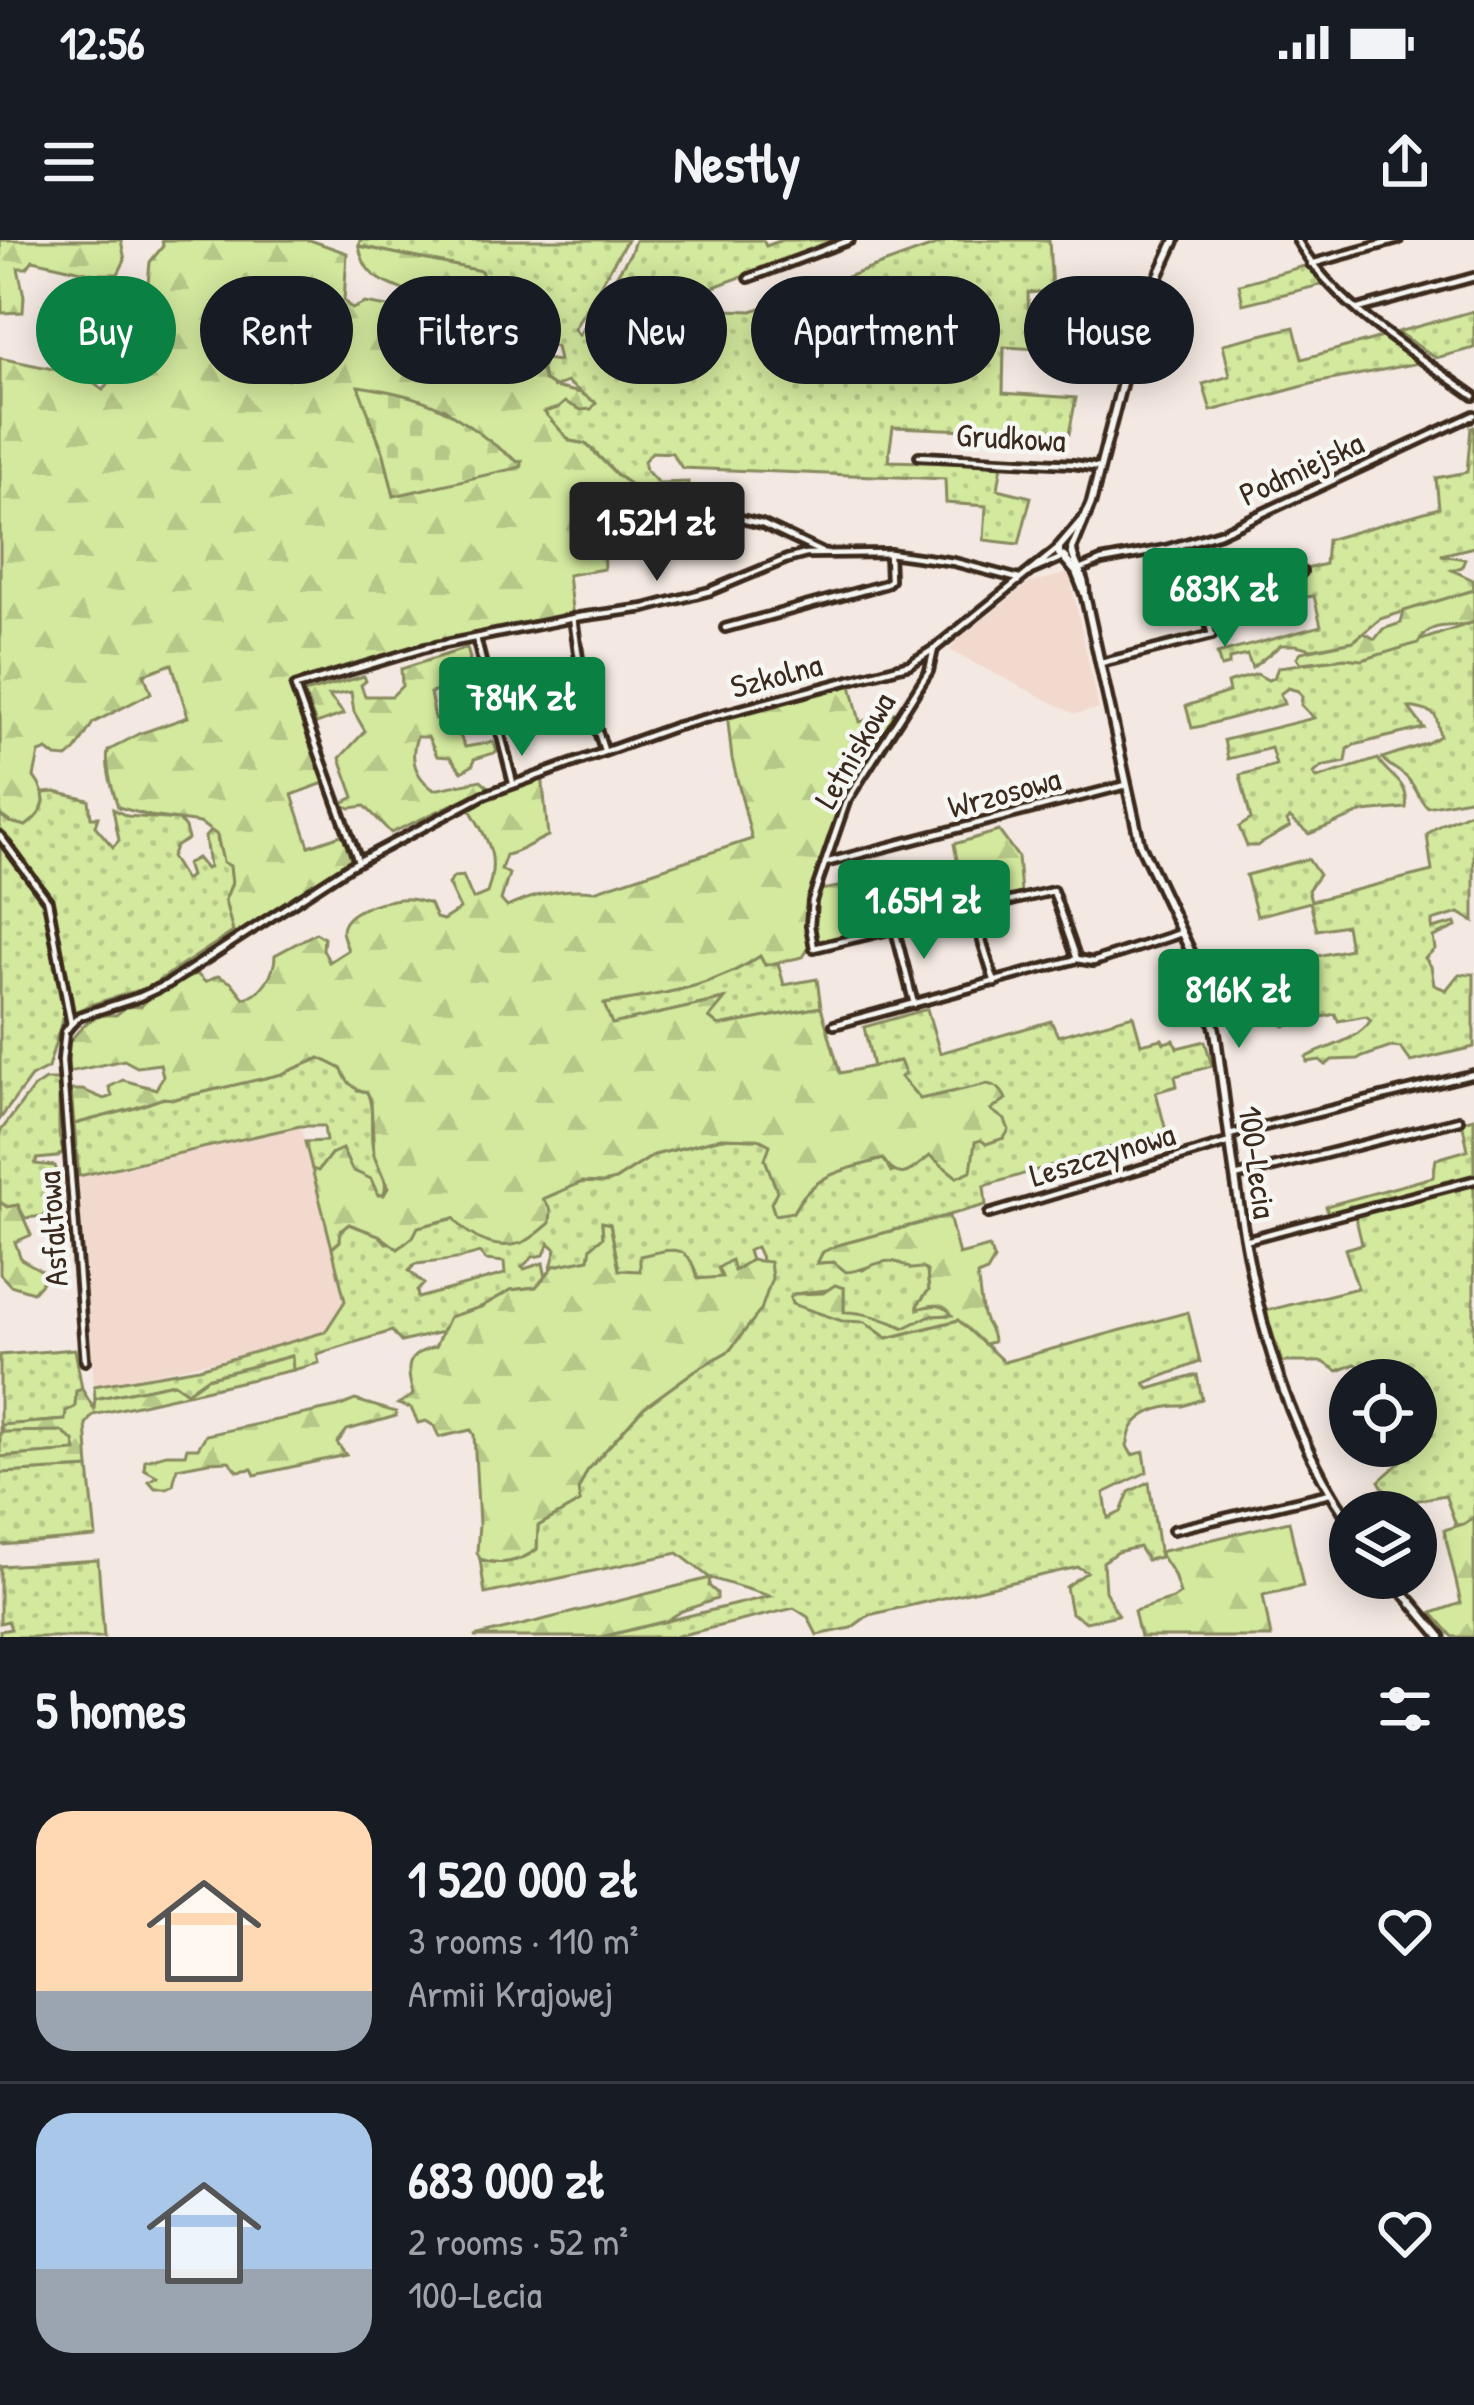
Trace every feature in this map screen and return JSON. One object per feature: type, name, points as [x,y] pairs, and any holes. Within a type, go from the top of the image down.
[{"type":"street","points":[[748,278],[850,240]]},
{"type":"street","points":[[1068,555],[1085,517],[1138,321],[1175,240]]},
{"type":"street","points":[[1297,240],[1311,264],[1358,309],[1474,396]]},
{"type":"street","points":[[1311,264],[1398,240]]},
{"type":"street","points":[[1358,309],[1474,277]]},
{"type":"street","name":"Podmiejska","points":[[1078,571],[1101,561],[1207,538],[1474,416]]},
{"type":"street","name":"Grudkowa","points":[[920,456],[1099,468]]},
{"type":"street","points":[[674,503],[762,524],[820,552]]},
{"type":"street","points":[[1061,546],[1085,517]]},
{"type":"street","points":[[1061,546],[1067,544],[1068,555]]},
{"type":"street","name":"100-Lecia","points":[[1061,546],[1059,554],[1068,555],[1085,595],[1146,859],[1196,963],[1210,1013],[1254,1294],[1303,1442],[1329,1491]]},
{"type":"street","name":"Szkolna","points":[[1028,573],[1061,546]]},
{"type":"street","points":[[358,862],[295,687],[425,648],[645,608],[710,591],[787,559],[820,552],[890,553],[954,562],[1018,579]]},
{"type":"street","points":[[725,628],[886,584],[890,553]]},
{"type":"street","name":"Szkolna","points":[[70,1024],[80,1016],[168,984],[358,862],[467,804],[674,727],[910,664],[1018,579],[1068,555]]},
{"type":"street","points":[[1101,663],[1212,635],[1205,597],[1302,572]]},
{"type":"street","points":[[573,618],[583,686],[604,750]]},
{"type":"street","points":[[476,638],[514,784]]},
{"type":"street","name":"Letniskowa","points":[[895,930],[814,948],[812,901],[846,802],[929,671],[934,649]]},
{"type":"street","name":"Wrzosowa","points":[[825,863],[1126,784]]},
{"type":"street","name":"Asfaltowa","points":[[0,836],[48,901],[70,1024],[62,1061],[85,1361]]},
{"type":"street","points":[[914,1004],[895,930],[1053,891],[1077,959]]},
{"type":"street","points":[[973,909],[995,983]]},
{"type":"street","points":[[834,1025],[1077,959],[1093,962],[1181,933]]},
{"type":"street","name":"Leszczynowa","points":[[989,1214],[1230,1138],[1474,1074]]},
{"type":"street","points":[[1235,1177],[1459,1120]]},
{"type":"street","points":[[1245,1240],[1474,1180]]},
{"type":"street","points":[[1173,1530],[1329,1492]]},
{"type":"street","points":[[1409,1599],[1441,1637]]},
{"type":"shaded area","points":[[1069,573],[1099,709],[1075,714],[950,651],[1029,583]]},
{"type":"shaded area","points":[[300,1125],[345,1301],[325,1332],[266,1350],[94,1386],[79,1176]]},
{"type":"green space","points":[[0,240],[121,240],[125,260],[118,274],[95,274],[33,260],[27,268],[18,268],[23,312],[2,313]]},
{"type":"green space","points":[[162,240],[310,240],[347,253],[346,276],[200,276],[200,384],[353,384],[353,309],[365,303],[377,305],[377,384],[550,384],[581,393],[596,403],[591,409],[565,402],[544,412],[570,441],[586,444],[643,493],[642,498],[601,492],[604,569],[568,575],[573,618],[425,648],[296,687],[329,781],[292,795],[309,846],[347,833],[358,862],[241,937],[233,932],[225,900],[232,883],[230,866],[223,862],[217,835],[200,823],[118,807],[110,779],[108,751],[138,734],[188,717],[172,664],[144,674],[151,693],[93,723],[67,758],[47,750],[39,753],[34,777],[44,804],[33,820],[26,826],[0,815],[0,358],[36,365],[36,384],[95,384],[103,390],[109,384],[176,384],[176,276],[149,276],[150,262],[163,246]],"holes":[[[443,408],[521,466],[394,496],[370,419]]]},
{"type":"green space","points":[[360,240],[627,240],[606,276],[585,276],[585,311],[574,329],[579,335],[585,325],[585,384],[727,384],[727,310],[751,311],[751,384],[1000,384],[1000,276],[850,276],[950,240],[1049,240],[1051,276],[1024,276],[1024,348],[1004,347],[1003,393],[1076,398],[1069,434],[893,427],[888,461],[1002,464],[998,489],[1031,497],[1019,544],[984,540],[986,506],[946,503],[945,479],[682,468],[672,453],[652,452],[644,461],[646,470],[658,483],[688,482],[687,501],[643,493],[618,476],[587,444],[570,441],[543,412],[565,402],[574,406],[595,403],[567,382],[554,387],[550,384],[561,384],[561,276],[483,276],[481,271],[359,246]]},
{"type":"green space","points":[[635,240],[763,240],[766,246],[782,240],[841,240],[727,282],[727,276],[616,276]]},
{"type":"green space","points":[[359,246],[481,271],[483,276],[377,277],[366,267]]},
{"type":"green space","points":[[1308,265],[1325,284],[1243,304],[1239,284]]},
{"type":"green space","points":[[1474,311],[1474,348],[1436,358],[1397,332]]},
{"type":"green space","points":[[1294,327],[1302,359],[1382,337],[1419,363],[1315,383],[1211,411],[1203,384],[1230,376],[1223,344]]},
{"type":"green space","points":[[358,386],[434,405],[522,461],[521,467],[394,496]]},
{"type":"green space","points":[[1474,426],[1474,547],[1441,555],[1465,559],[1462,567],[1452,570],[1473,580],[1474,590],[1380,619],[1354,641],[1312,649],[1281,645],[1252,668],[1247,655],[1229,659],[1229,665],[1221,667],[1217,654],[1321,626],[1314,596],[1284,600],[1279,576],[1325,564],[1327,540],[1439,508],[1436,478],[1467,472]]},
{"type":"green space","points":[[1474,590],[1474,622],[1436,627],[1418,643],[1362,660],[1301,663],[1297,657],[1301,652],[1354,641],[1364,633],[1375,639],[1383,629],[1401,623],[1404,611]]},
{"type":"green space","points":[[1474,622],[1474,798],[1427,807],[1408,779],[1382,758],[1440,736],[1435,716],[1409,708],[1424,728],[1354,745],[1348,749],[1346,762],[1321,767],[1313,774],[1317,778],[1378,759],[1402,786],[1406,808],[1363,812],[1309,834],[1290,818],[1290,827],[1257,846],[1247,846],[1239,827],[1251,819],[1240,775],[1276,765],[1271,748],[1228,759],[1224,740],[1314,718],[1301,705],[1298,691],[1288,688],[1280,694],[1284,704],[1192,728],[1186,706],[1229,692],[1227,683],[1257,674],[1274,678],[1278,667],[1363,660]]},
{"type":"green space","points":[[467,648],[470,659],[456,677],[463,687],[480,695],[469,700],[453,687],[430,693],[435,719],[483,708],[486,713],[457,729],[465,747],[493,742],[497,752],[474,759],[462,772],[450,757],[437,756],[428,737],[417,737],[414,760],[434,790],[481,780],[489,787],[391,833],[365,806],[341,804],[354,797],[340,758],[365,731],[354,712],[351,692],[329,696],[344,714],[316,724],[304,693],[364,676],[365,696],[392,696],[402,686],[401,669]]},
{"type":"green space","points":[[850,681],[860,722],[905,710],[846,802],[821,890],[843,886],[852,895],[951,868],[957,860],[954,844],[999,831],[1018,857],[1021,893],[961,909],[954,882],[924,889],[929,916],[810,946],[803,957],[765,965],[760,956],[705,983],[604,1004],[612,1024],[725,999],[709,1018],[719,1026],[821,1007],[840,1073],[900,1061],[905,1073],[901,1077],[920,1099],[987,1084],[1001,1091],[1006,1099],[991,1110],[1005,1120],[1009,1130],[1004,1138],[975,1142],[971,1171],[957,1177],[930,1156],[901,1173],[883,1159],[831,1175],[810,1189],[793,1212],[775,1215],[771,1203],[777,1191],[765,1159],[770,1145],[759,1139],[721,1138],[654,1155],[615,1180],[582,1182],[543,1199],[551,1211],[550,1223],[516,1244],[486,1242],[454,1218],[418,1227],[398,1249],[379,1235],[349,1224],[332,1248],[312,1169],[318,1171],[331,1154],[342,1149],[352,1170],[371,1179],[378,1195],[388,1188],[374,1155],[367,1092],[351,1084],[342,1069],[320,1058],[282,1074],[163,1098],[74,1124],[71,1090],[104,1099],[112,1096],[109,1087],[123,1080],[156,1089],[163,1076],[160,1064],[137,1067],[124,1060],[69,1072],[67,1045],[93,1019],[141,1006],[155,993],[197,974],[205,982],[218,976],[232,983],[244,998],[266,982],[275,955],[316,933],[324,938],[329,962],[348,950],[342,931],[359,910],[411,899],[430,904],[436,918],[443,920],[460,909],[448,884],[454,877],[463,876],[473,899],[487,893],[492,856],[467,804],[542,773],[548,836],[506,855],[501,869],[509,874],[501,900],[507,907],[549,893],[594,891],[752,839],[732,759],[727,713]]},
{"type":"green space","points":[[43,793],[89,800],[91,817],[98,817],[95,826],[113,847],[119,840],[113,809],[127,816],[179,820],[188,839],[175,847],[171,857],[185,880],[190,876],[186,864],[197,858],[209,867],[205,837],[212,829],[230,865],[232,883],[225,900],[233,932],[149,987],[63,1017],[48,1068],[31,1077],[0,1119],[0,815],[10,822],[44,802]]},
{"type":"green space","points":[[1474,810],[1474,922],[1459,913],[1432,921],[1432,929],[1455,923],[1456,927],[1433,937],[1435,949],[1425,958],[1434,985],[1446,990],[1459,974],[1474,974],[1474,1047],[1411,1062],[1401,1048],[1391,1047],[1326,1065],[1320,1060],[1307,1062],[1306,1057],[1350,1038],[1371,1020],[1366,1016],[1338,1021],[1335,1014],[1284,1026],[1276,996],[1284,992],[1275,965],[1350,949],[1346,925],[1317,930],[1310,902],[1257,916],[1246,875],[1308,859],[1319,875],[1308,890],[1311,901],[1432,871],[1427,835]]},
{"type":"green space","points":[[760,956],[765,965],[778,963],[784,985],[817,979],[821,1007],[719,1026],[709,1018],[723,999],[612,1025],[603,1004],[705,983]]},
{"type":"green space","points":[[927,1009],[940,1053],[1051,1021],[1058,1036],[1133,1015],[1141,1044],[1174,1040],[1177,1048],[1205,1041],[1212,1066],[1175,1076],[1177,1086],[1156,1092],[1166,1131],[984,1186],[986,1205],[838,1245],[818,1263],[835,1262],[863,1270],[887,1261],[911,1269],[922,1267],[927,1271],[929,1290],[918,1308],[937,1306],[954,1315],[930,1316],[905,1328],[844,1312],[844,1288],[794,1294],[842,1321],[865,1321],[887,1338],[959,1320],[1004,1362],[1188,1312],[1200,1362],[1145,1383],[1149,1389],[1197,1375],[1202,1399],[1156,1410],[1138,1420],[1127,1446],[1132,1455],[1144,1452],[1147,1472],[1104,1493],[1108,1518],[1121,1512],[1129,1492],[1149,1482],[1160,1557],[1147,1560],[1139,1547],[1117,1552],[1103,1562],[1105,1591],[1118,1615],[1086,1622],[1071,1613],[1066,1587],[1087,1572],[1078,1567],[869,1615],[851,1628],[817,1635],[808,1617],[794,1608],[674,1637],[601,1637],[770,1596],[710,1578],[678,1553],[485,1594],[480,1559],[510,1562],[537,1549],[538,1526],[580,1502],[578,1490],[587,1471],[643,1408],[730,1350],[763,1262],[756,1247],[748,1251],[751,1260],[723,1278],[619,1270],[610,1224],[602,1223],[603,1237],[589,1259],[554,1266],[550,1271],[556,1249],[549,1243],[544,1255],[522,1267],[543,1263],[546,1278],[536,1287],[511,1290],[450,1317],[442,1332],[401,1342],[392,1331],[317,1354],[319,1363],[293,1370],[291,1356],[207,1378],[187,1392],[174,1383],[95,1399],[94,1386],[199,1368],[325,1332],[345,1301],[332,1248],[349,1224],[379,1235],[386,1243],[405,1242],[417,1227],[542,1199],[582,1182],[615,1180],[654,1155],[721,1138],[759,1139],[771,1145],[765,1159],[793,1212],[820,1181],[884,1159],[891,1172],[910,1171],[930,1155],[957,1177],[981,1139],[940,1096],[920,1099],[900,1076],[899,1061],[873,1067],[864,1027]],"holes":[[[479,1253],[486,1260],[504,1262],[505,1274],[418,1298],[417,1291],[424,1284],[409,1271],[415,1264]]]},
{"type":"green space","points":[[320,1058],[342,1069],[357,1090],[367,1092],[372,1147],[384,1179],[384,1195],[378,1195],[370,1179],[331,1154],[318,1172],[312,1169],[305,1142],[326,1141],[324,1126],[300,1126],[79,1176],[74,1124],[163,1098],[281,1074]]},
{"type":"green space","points":[[45,1080],[59,1080],[63,1152],[37,1159],[35,1164],[55,1166],[61,1183],[58,1207],[49,1207],[44,1216],[25,1218],[18,1205],[7,1207],[0,1202],[0,1132],[33,1088]]},
{"type":"green space","points":[[1474,1118],[1474,1517],[1456,1525],[1445,1495],[1385,1491],[1379,1481],[1395,1467],[1437,1467],[1437,1359],[1329,1359],[1329,1366],[1282,1362],[1265,1311],[1358,1288],[1345,1249],[1362,1244],[1355,1215],[1329,1219],[1326,1206],[1433,1177],[1436,1159],[1468,1150],[1462,1121]]},
{"type":"green space","points":[[0,1202],[7,1207],[18,1205],[31,1235],[15,1242],[21,1259],[44,1272],[33,1292],[10,1285],[0,1274]]},
{"type":"green space","points":[[949,1216],[959,1255],[989,1247],[994,1260],[987,1272],[977,1276],[993,1342],[984,1344],[958,1320],[887,1338],[865,1322],[842,1321],[792,1304],[794,1294],[823,1293],[835,1285],[844,1288],[844,1312],[904,1328],[929,1316],[952,1315],[937,1305],[918,1309],[929,1290],[927,1271],[922,1268],[886,1262],[846,1272],[834,1262],[817,1263],[823,1252],[838,1245]]},
{"type":"green space","points":[[602,1222],[610,1224],[619,1270],[640,1271],[640,1256],[670,1250],[689,1258],[698,1279],[722,1277],[718,1268],[731,1260],[734,1271],[751,1260],[770,1262],[772,1278],[761,1310],[730,1350],[643,1408],[587,1471],[578,1490],[580,1502],[538,1526],[537,1549],[510,1561],[480,1559],[474,1435],[471,1430],[439,1437],[434,1426],[418,1423],[411,1408],[398,1404],[413,1395],[410,1364],[417,1354],[435,1347],[449,1317],[481,1307],[511,1290],[536,1287],[554,1266],[589,1259],[591,1247],[603,1237]]},
{"type":"green space","points":[[75,1349],[82,1389],[76,1392],[75,1408],[65,1420],[2,1425],[3,1432],[61,1430],[74,1441],[76,1451],[0,1457],[0,1355]]},
{"type":"green space","points":[[292,1356],[293,1370],[93,1415],[86,1424],[89,1468],[0,1473],[0,1457],[76,1451],[74,1441],[61,1431],[3,1432],[1,1425],[65,1420],[66,1411],[75,1407],[76,1391],[82,1389],[94,1409],[95,1399],[174,1383],[187,1392],[207,1378]]},
{"type":"green space","points":[[355,1400],[396,1412],[396,1416],[347,1430],[337,1443],[346,1455],[255,1475],[252,1469],[238,1471],[229,1461],[208,1462],[177,1468],[173,1485],[167,1488],[155,1488],[149,1481],[157,1476],[144,1469],[145,1460],[198,1448],[206,1435]]},
{"type":"green space","points":[[89,1468],[96,1537],[0,1545],[0,1473]]},
{"type":"green space","points":[[1474,1517],[1474,1637],[1453,1637],[1432,1613],[1461,1603],[1444,1530]]},
{"type":"green space","points":[[1289,1521],[1303,1586],[1263,1595],[1271,1637],[1140,1637],[1134,1611],[1180,1594],[1159,1552]]},
{"type":"green space","points":[[98,1560],[104,1637],[0,1637],[0,1631],[11,1629],[8,1621],[0,1623],[0,1566]]},
{"type":"green space","points":[[710,1578],[717,1599],[666,1621],[601,1637],[474,1637]]}]
